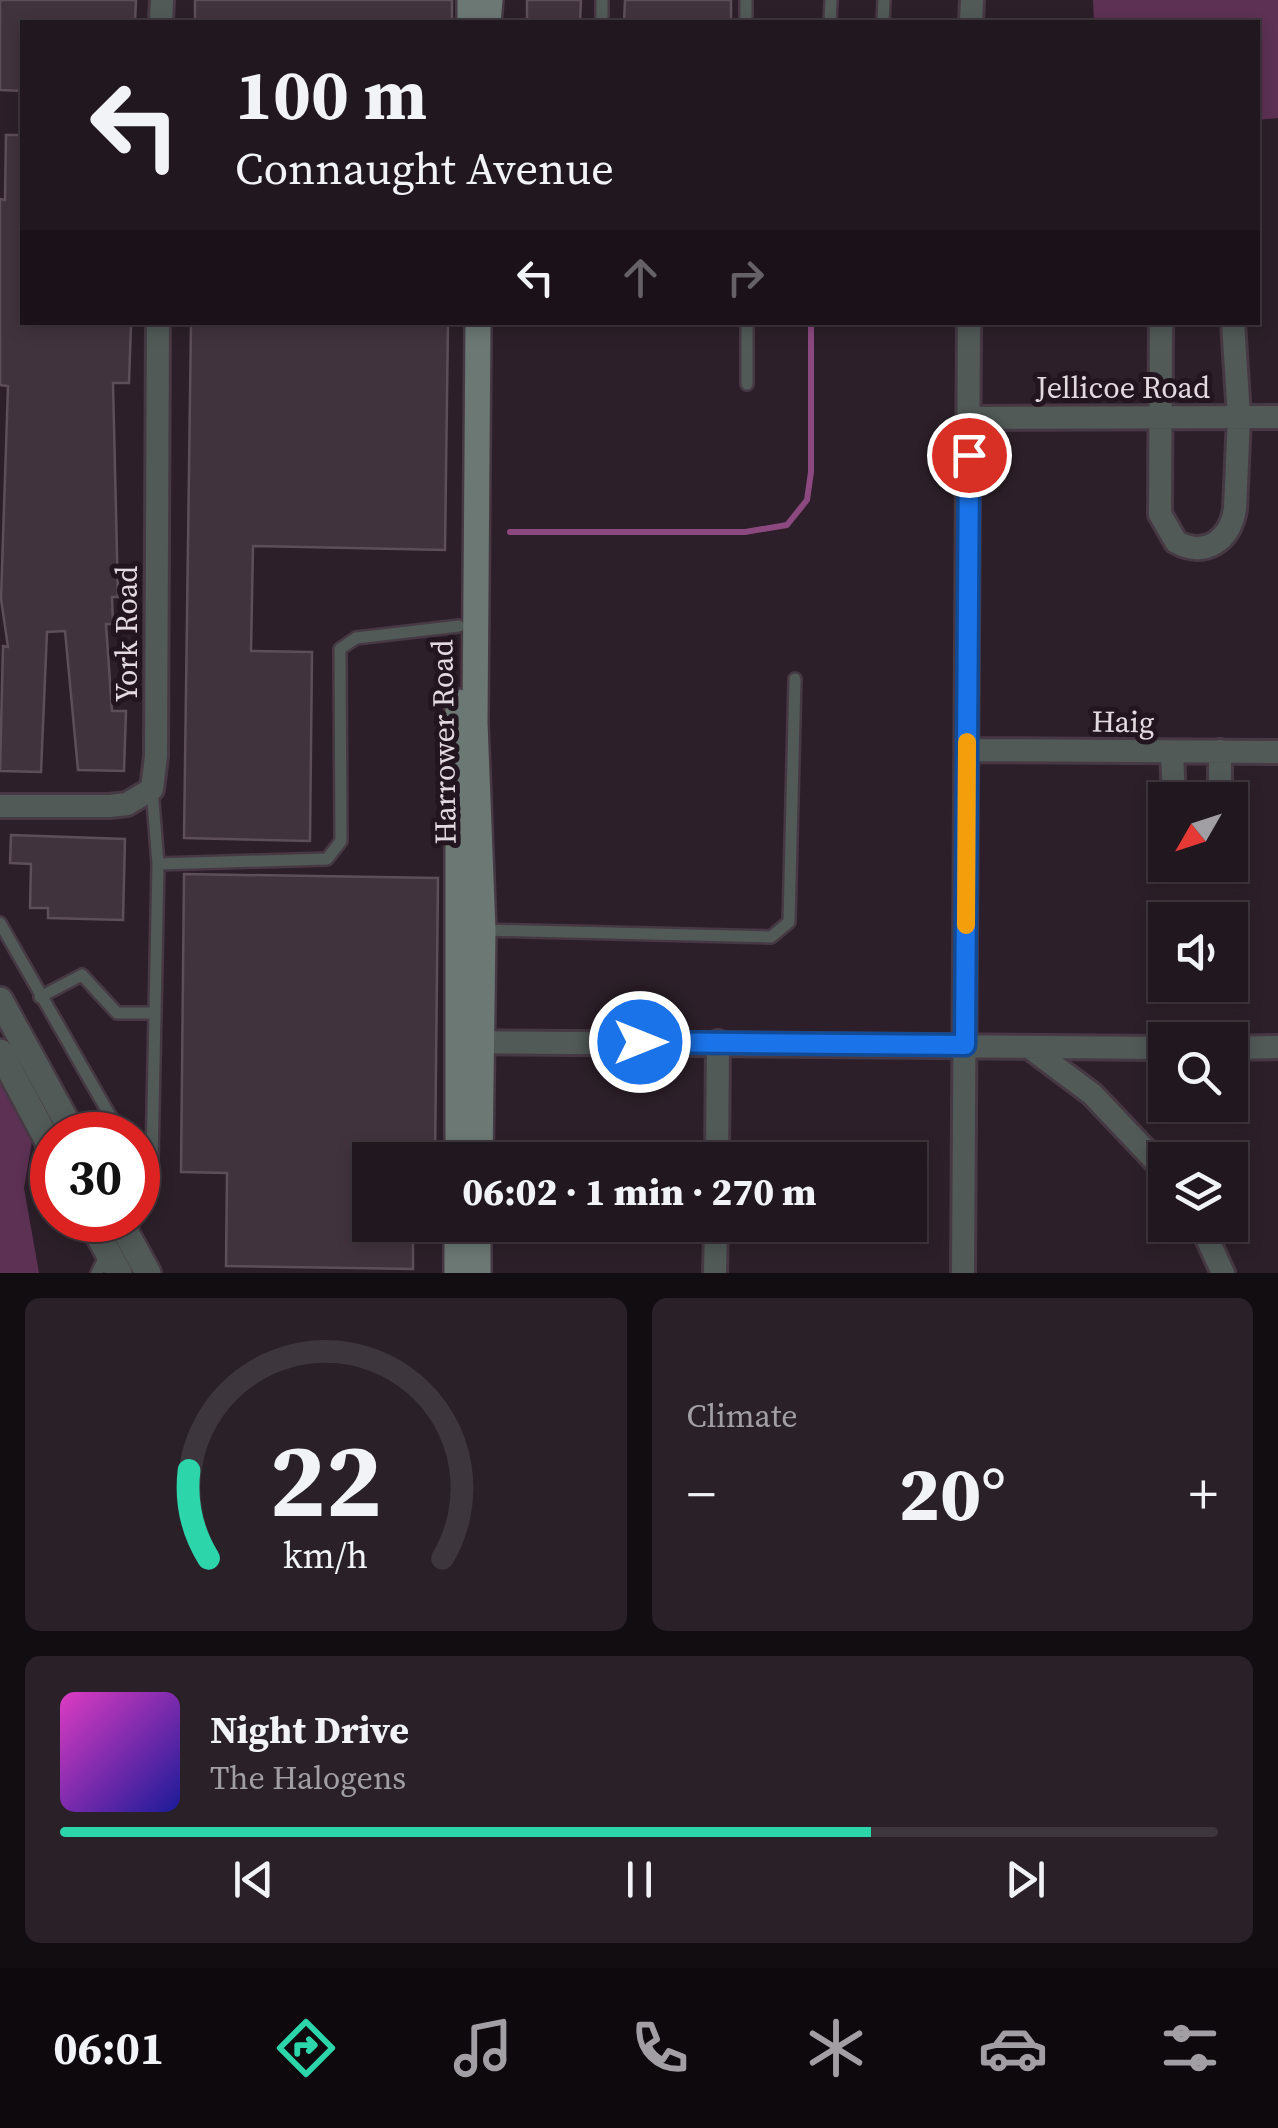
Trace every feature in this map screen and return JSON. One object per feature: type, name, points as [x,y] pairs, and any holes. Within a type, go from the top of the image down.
[{"type":"main road","name":"Harrower Road","points":[[463,325],[459,626],[471,1042],[479,1142]]},
{"type":"main road","name":"Harrower Road","points":[[460,1142],[483,930],[475,792],[478,325]]},
{"type":"main road","points":[[457,1242],[457,1273]]},
{"type":"main road","points":[[478,1242],[478,1273]]},
{"type":"street","name":"York Road","points":[[152,789],[156,756],[158,325]]},
{"type":"street","points":[[963,1273],[970,325]]},
{"type":"street","points":[[1161,325],[1162,523],[1176,542],[1201,548],[1222,540],[1233,523],[1239,417],[1232,325]]},
{"type":"street","name":"Jellicoe Road","points":[[969,418],[1278,417]]},
{"type":"street","name":"Haig","points":[[966,750],[1278,752]]},
{"type":"street","points":[[1220,751],[1220,782]]},
{"type":"street","points":[[1172,752],[1173,782]]},
{"type":"street","points":[[0,806],[110,806],[126,804],[152,789]]},
{"type":"street","points":[[0,1000],[61,1112]]},
{"type":"street","points":[[471,1042],[1148,1048]]},
{"type":"street","points":[[717,1142],[718,1042]]},
{"type":"street","points":[[1248,1048],[1278,1047]]},
{"type":"street","points":[[1034,1050],[1092,1094],[1148,1153]]},
{"type":"street","points":[[0,1052],[32,1112]]},
{"type":"street","points":[[99,1242],[108,1266]]},
{"type":"street","points":[[132,1242],[148,1273]]},
{"type":"street","points":[[715,1273],[716,1242]]},
{"type":"street","points":[[1209,1242],[1224,1273]]},
{"type":"lane","points":[[746,325],[747,384]]},
{"type":"lane","points":[[158,864],[327,859],[341,842],[340,650],[356,638],[459,626]]},
{"type":"lane","points":[[483,930],[770,938],[781,933],[789,922],[794,679]]},
{"type":"lane","points":[[152,789],[158,864],[153,1112]]},
{"type":"lane","points":[[0,923],[108,1112]]},
{"type":"lane","points":[[40,996],[82,975],[117,1014],[155,1012]]},
{"type":"shaded area","points":[[1093,0],[1278,0],[1278,118],[1260,120],[1260,20],[1094,20]]},
{"type":"shaded area","points":[[0,1078],[30,1137],[24,1188],[30,1242],[34,1242],[39,1273],[0,1273]]},
{"type":"building","points":[[0,0],[136,0],[135,20],[20,20],[20,91],[0,90]]},
{"type":"building","points":[[195,0],[452,0],[452,20],[195,20]]},
{"type":"building","points":[[527,0],[581,0],[580,20],[527,20]]},
{"type":"building","points":[[625,0],[731,0],[731,20],[624,20]]},
{"type":"building","points":[[6,135],[20,135],[20,325],[131,325],[129,383],[113,383],[118,597],[112,597],[113,624],[106,624],[112,711],[126,711],[124,771],[78,770],[65,631],[47,632],[41,772],[0,771],[3,646],[8,647],[1,599],[8,386],[0,385],[0,199],[5,200]]},
{"type":"building","points":[[191,325],[448,325],[445,550],[253,546],[251,651],[312,652],[310,841],[184,838]]},
{"type":"building","points":[[11,835],[125,839],[123,920],[48,918],[48,908],[30,908],[31,864],[10,863]]},
{"type":"building","points":[[184,874],[438,878],[435,1142],[352,1142],[352,1242],[413,1242],[413,1269],[226,1266],[227,1173],[181,1172]]},
{"type":"waterway","points":[[510,532],[745,532],[787,525],[807,500],[811,472],[811,325]]},
{"type":"slow traffic","points":[[966,925],[967,742]]},
{"type":"route","points":[[640,1042],[965,1045],[969,455]]}]
